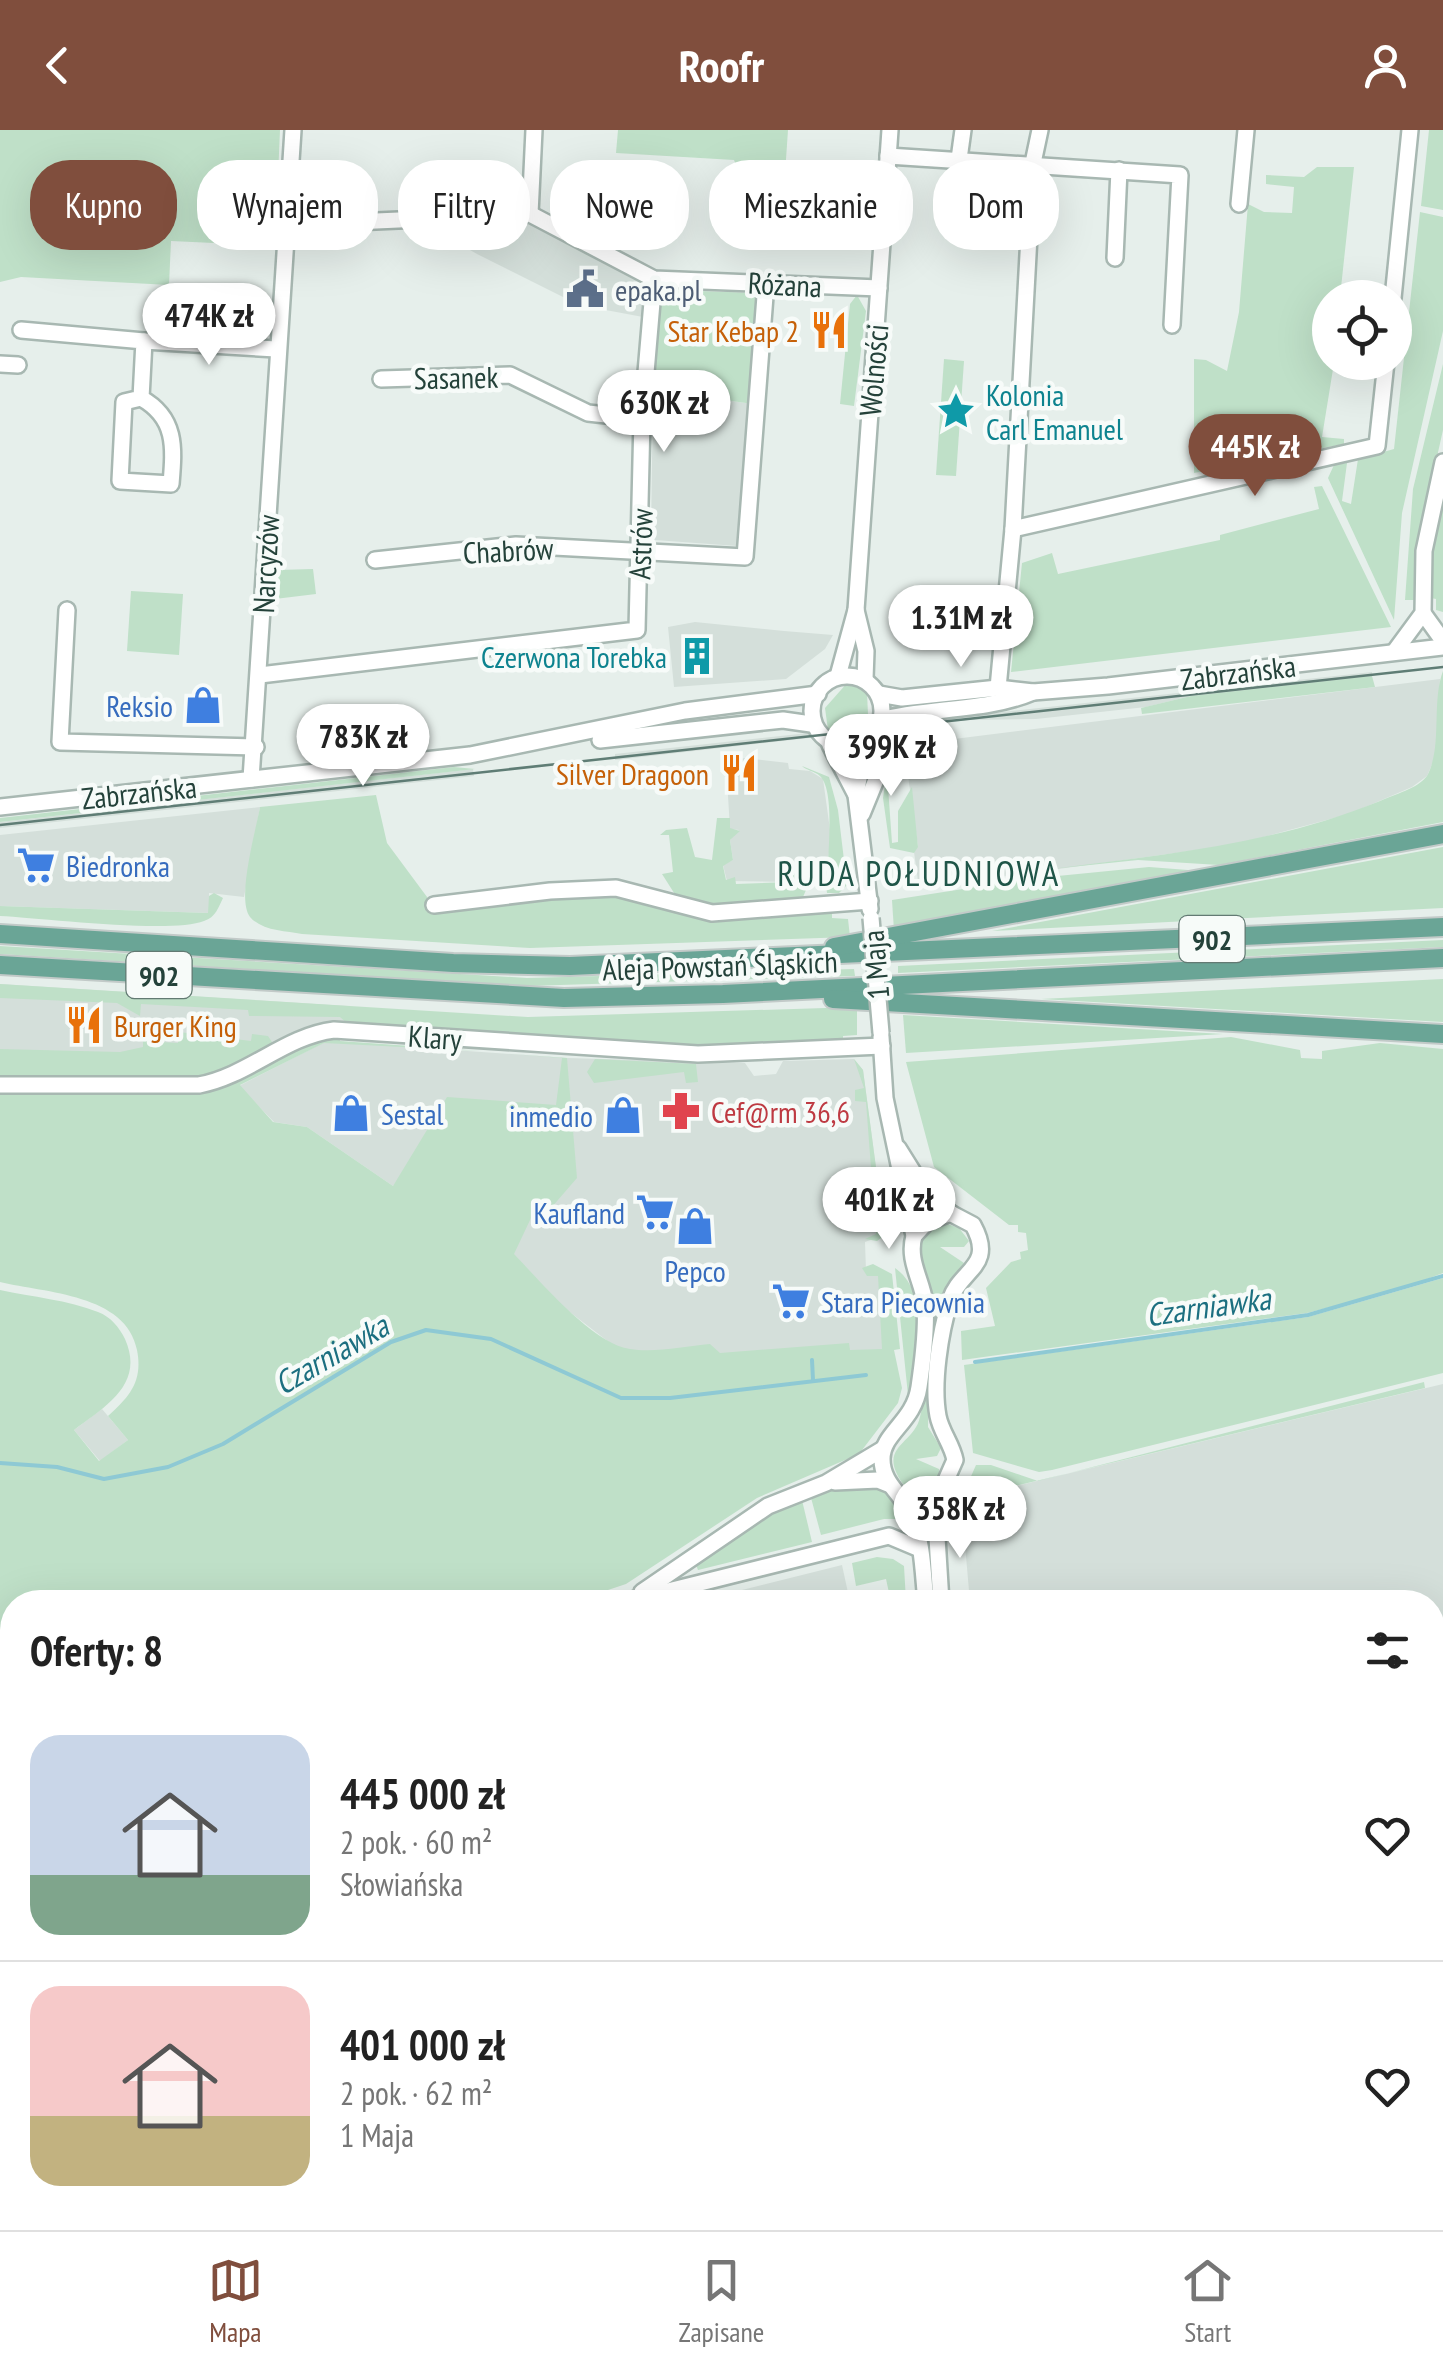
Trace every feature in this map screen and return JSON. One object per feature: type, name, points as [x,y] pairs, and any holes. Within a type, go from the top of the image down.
[{"type":"main road","points":[[754,960],[976,924],[1443,834]]},
{"type":"main road","name":"Aleja Powstań Śląskich","points":[[0,934],[453,963],[570,966],[1443,927]]},
{"type":"main road","name":"Aleja Powstań Śląskich","points":[[0,965],[458,995],[723,994],[1443,958]]},
{"type":"main road","points":[[0,975],[51,968]]},
{"type":"main road","points":[[723,994],[1443,1034]]},
{"type":"street","name":"Narcyzów","points":[[291,160],[293,130]]},
{"type":"street","points":[[530,214],[534,130]]},
{"type":"street","name":"Wolności","points":[[838,676],[856,610],[890,130]]},
{"type":"street","points":[[959,159],[963,130]]},
{"type":"street","points":[[1034,160],[1040,130]]},
{"type":"street","points":[[1239,204],[1246,130]]},
{"type":"street","points":[[1395,280],[1410,130]]},
{"type":"street","points":[[888,156],[978,160]]},
{"type":"street","points":[[1059,165],[1180,175],[1172,325]]},
{"type":"street","points":[[1115,258],[1120,170]]},
{"type":"street","name":"Różana","points":[[530,214],[654,279],[879,288]]},
{"type":"street","name":"Narcyzów","points":[[251,779],[285,250]]},
{"type":"street","points":[[998,683],[1013,529],[1028,250]]},
{"type":"street","name":"Astrów","points":[[260,674],[637,630],[642,420],[654,279]]},
{"type":"street","name":"Chabrów","points":[[375,560],[516,545],[746,557],[766,283]]},
{"type":"street","points":[[21,330],[276,349]]},
{"type":"street","points":[[141,398],[144,342]]},
{"type":"street","points":[[0,364],[18,365]]},
{"type":"street","name":"Sasanek","points":[[381,379],[510,374],[588,414],[642,420]]},
{"type":"street","points":[[1013,529],[1377,446],[1384,380]]},
{"type":"street","points":[[141,398],[160,408],[175,440],[171,484],[120,480],[124,402],[141,398]]},
{"type":"street","points":[[1443,462],[1424,551],[1423,614],[1443,644]]},
{"type":"street","points":[[67,610],[60,742],[256,747]]},
{"type":"street","name":"Wolności","points":[[856,610],[866,651],[865,679]]},
{"type":"street","points":[[1395,652],[1423,614]]},
{"type":"street","name":"Zabrzańska","points":[[880,720],[928,709],[1014,700],[1034,692],[1443,644]]},
{"type":"street","points":[[838,676],[865,679],[879,694],[880,720],[866,740],[857,745],[830,744],[812,724],[818,694],[838,676]]},
{"type":"street","name":"Zabrzańska","points":[[879,694],[902,698],[998,683],[1034,692]]},
{"type":"street","name":"Zabrzańska","points":[[516,747],[684,711],[818,694]]},
{"type":"street","points":[[860,818],[890,743],[928,709]]},
{"type":"street","name":"Zabrzańska","points":[[0,808],[516,747],[783,720],[812,724]]},
{"type":"street","name":"1 Maja","points":[[856,794],[866,740]]},
{"type":"street","name":"1 Maja","points":[[830,744],[856,794],[892,1136],[914,1236],[912,1257],[925,1306],[914,1411],[884,1449]]},
{"type":"street","points":[[434,905],[616,888],[712,913],[871,910]]},
{"type":"street","name":"Klary","points":[[0,1084],[199,1085],[226,1078],[308,1036],[334,1030],[698,1054],[882,1039]]},
{"type":"street","name":"1 Maja","points":[[892,1136],[928,1199],[973,1225],[981,1247],[976,1267],[954,1291],[948,1310],[937,1409],[955,1460],[937,1497],[934,1532],[940,1590]]},
{"type":"street","points":[[914,1236],[926,1222],[950,1213]]},
{"type":"street","points":[[643,1590],[768,1506],[826,1482],[884,1449],[888,1484],[908,1508],[920,1549],[925,1590]]},
{"type":"street","points":[[826,1482],[869,1479],[888,1484]]},
{"type":"street","points":[[900,1499],[937,1497]]},
{"type":"street","points":[[673,1590],[889,1536],[920,1549]]},
{"type":"shaded area","points":[[530,223],[550,233],[550,250],[584,250],[643,280],[643,317],[579,305],[470,250],[530,250]]},
{"type":"shaded area","points":[[653,390],[753,404],[742,541],[737,546],[655,540],[651,534]]},
{"type":"shaded area","name":"Czerwona Torebka","points":[[695,622],[833,635],[825,649],[786,679],[674,687],[668,627]]},
{"type":"shaded area","points":[[1372,672],[1372,677],[1191,696],[1146,707],[1036,719],[968,720],[615,760],[615,754]]},
{"type":"shaded area","points":[[1440,679],[1436,755],[1427,776],[1412,787],[1349,814],[1234,845],[919,888],[914,852],[918,846],[907,769],[924,756],[947,751],[946,740]]},
{"type":"shaded area","points":[[745,758],[788,763],[789,769],[810,771],[823,779],[831,837],[826,874],[789,871],[790,882],[727,881],[723,865],[733,860],[730,840],[739,830],[730,829],[726,762]]},
{"type":"shaded area","points":[[473,769],[474,776],[0,828],[0,822]]},
{"type":"shaded area","points":[[260,807],[244,897],[209,893],[209,913],[0,906],[0,835]]},
{"type":"shaded area","points":[[0,984],[348,1006],[348,1024],[227,1070],[0,1077]]},
{"type":"shaded area","points":[[323,1043],[567,1058],[745,1063],[754,1076],[776,1074],[783,1061],[854,1059],[863,1070],[885,1235],[865,1242],[866,1271],[879,1272],[894,1349],[640,1366],[532,1283],[403,1173],[393,1186],[307,1127],[274,1122],[239,1086]]},
{"type":"shaded area","points":[[1443,1384],[1443,1590],[969,1590],[961,1499]]},
{"type":"shaded area","points":[[102,1409],[128,1440],[100,1461],[74,1430]]},
{"type":"shaded area","points":[[842,1565],[847,1590],[742,1590]]},
{"type":"green space","points":[[0,130],[280,130],[279,160],[197,160],[197,242],[177,241],[177,160],[30,160],[30,250],[171,250],[169,285],[21,277],[0,282]]},
{"type":"green space","points":[[618,130],[788,130],[786,160],[616,153]]},
{"type":"green space","points":[[1429,130],[1443,130],[1443,210],[1421,206]]},
{"type":"green space","points":[[1317,167],[1354,167],[1342,280],[1312,280],[1312,380],[1331,380],[1322,437],[1344,439],[1344,444],[1194,473],[1194,359],[1206,360],[1227,371],[1239,312],[1248,204],[1264,212],[1292,213],[1294,187],[1266,184],[1266,175],[1304,177]]},
{"type":"green space","points":[[1420,212],[1443,217],[1443,331],[1402,513],[1394,620],[1328,478],[1334,465],[1347,463],[1342,501],[1351,504],[1358,459],[1394,449],[1402,380],[1412,380],[1412,285]]},
{"type":"green space","points":[[670,290],[756,293],[753,404],[653,390],[660,302]]},
{"type":"green space","points":[[857,295],[866,311],[854,406],[840,404],[850,304]]},
{"type":"green space","points":[[944,359],[964,361],[956,476],[936,475]]},
{"type":"green space","points":[[1443,364],[1443,430],[1420,533],[1416,600],[1405,600],[1413,489]]},
{"type":"green space","points":[[1322,486],[1391,627],[1011,672],[1022,563],[1052,553],[1058,574],[1220,540],[1220,535],[1319,509],[1314,487]]},
{"type":"green space","points":[[1443,498],[1443,612],[1436,610],[1436,599],[1431,598],[1432,548]]},
{"type":"green space","points":[[313,569],[316,594],[275,599],[277,570]]},
{"type":"green space","points":[[131,591],[183,594],[179,655],[127,651]]},
{"type":"green space","points":[[1443,671],[1443,822],[1219,865],[1138,860],[1051,869],[1259,838],[1340,816],[1412,788],[1423,781],[1432,764]]},
{"type":"green space","points":[[1372,676],[1375,687],[1142,714],[1141,708],[1191,696]]},
{"type":"green space","points":[[848,682],[867,693],[868,714],[858,727],[828,730],[825,708]]},
{"type":"green space","points":[[945,734],[948,751],[924,756],[888,787],[892,843],[898,842],[898,811],[912,787],[918,847],[914,853],[890,848],[883,798],[887,772],[933,738]]},
{"type":"green space","points":[[802,766],[829,777],[838,810],[847,885],[839,893],[827,893],[829,814],[825,785],[818,774]]},
{"type":"green space","points":[[454,767],[475,769],[0,822],[0,818]]},
{"type":"green space","points":[[376,795],[387,843],[430,901],[515,902],[605,894],[694,915],[734,918],[832,912],[832,918],[848,919],[850,937],[530,948],[302,934],[255,922],[246,908],[245,895],[260,807]]},
{"type":"green space","points":[[717,818],[730,818],[730,828],[740,831],[730,840],[733,860],[723,866],[726,880],[735,877],[736,884],[789,882],[789,871],[798,871],[809,883],[803,897],[718,905],[676,896],[662,874],[673,872],[669,835],[660,835],[666,830],[687,828],[695,857],[712,860]]},
{"type":"green space","points":[[1443,847],[1443,908],[992,931]]},
{"type":"green space","points":[[1149,867],[1214,872],[894,931],[892,900],[1027,879]]},
{"type":"green space","points":[[214,893],[223,898],[214,915],[188,925],[136,926],[0,916],[0,906],[208,913],[209,896]]},
{"type":"green space","points":[[1443,940],[1443,947],[898,973],[898,966]]},
{"type":"green space","points":[[0,946],[527,978],[854,969],[855,976],[527,986],[0,954]]},
{"type":"green space","points":[[1443,979],[1443,1022],[1041,999]]},
{"type":"green space","points":[[0,984],[528,1017],[857,1007],[857,1035],[843,1036],[843,1041],[688,1048],[348,1024],[340,1017],[249,1016],[248,1010],[141,1004],[140,1016],[117,1003],[0,998]]},
{"type":"green space","points":[[903,1015],[1223,1034],[906,1053]]},
{"type":"green space","points":[[179,1032],[251,1041],[252,1034],[268,1036],[274,1045],[227,1070],[197,1079],[0,1077],[0,1049],[120,1052],[143,1047],[143,1041],[178,1043]]},
{"type":"green space","points":[[339,1037],[340,1041],[480,1051],[324,1043],[240,1085],[273,1122],[307,1127],[393,1186],[447,1097],[556,1105],[562,1058],[499,1053],[567,1058],[577,1178],[551,1208],[531,1218],[514,1254],[538,1280],[600,1336],[630,1349],[710,1344],[720,1353],[849,1343],[850,1350],[882,1349],[878,1276],[867,1276],[862,1268],[873,1264],[892,1274],[900,1349],[894,1350],[902,1388],[898,1403],[859,1454],[757,1498],[626,1584],[608,1590],[0,1590],[0,1290],[98,1312],[123,1335],[130,1355],[126,1381],[109,1403],[74,1430],[99,1461],[128,1440],[108,1416],[133,1387],[138,1361],[130,1331],[101,1307],[82,1299],[0,1282],[0,1090],[198,1092],[231,1083],[299,1046]]},
{"type":"green space","points":[[1231,1037],[1300,1050],[1301,1058],[1322,1059],[1322,1051],[1380,1043],[1443,1049],[1443,1273],[1400,1289],[1307,1313],[962,1360],[961,1331],[995,1326],[986,1288],[1011,1262],[1021,1259],[1020,1252],[1028,1250],[1026,1233],[1018,1232],[1018,1225],[1009,1225],[934,1167],[906,1062]]},
{"type":"green space","points":[[595,1059],[696,1064],[698,1082],[686,1083],[684,1072],[594,1083],[587,1072]]},
{"type":"green space","points":[[854,1059],[863,1070],[885,1235],[877,1241],[865,1239],[876,1234],[866,1102],[855,1101],[855,1090],[864,1088]]},
{"type":"green space","points":[[942,1222],[959,1228],[969,1241],[964,1247],[940,1247],[964,1263],[942,1294],[929,1380],[928,1427],[941,1448],[937,1456],[916,1459],[939,1469],[940,1475],[928,1491],[915,1491],[903,1484],[893,1461],[916,1426],[924,1397],[926,1355],[917,1250],[923,1232]]},
{"type":"green space","points":[[895,1268],[907,1279],[917,1309],[917,1345],[908,1395]]},
{"type":"green space","points":[[1443,1278],[1443,1373],[1052,1470],[1039,1472],[973,1453],[964,1365],[1308,1317]]},
{"type":"green space","points":[[1424,1382],[1425,1388],[1062,1475]]},
{"type":"green space","points":[[976,1465],[991,1465],[1037,1481],[961,1499]]},
{"type":"green space","points":[[873,1483],[884,1488],[906,1519],[884,1519],[821,1535],[810,1494]]},
{"type":"green space","points":[[801,1496],[812,1542],[698,1570],[696,1565],[747,1525]]},
{"type":"green space","points":[[877,1557],[893,1559],[904,1566],[905,1590],[888,1590],[886,1579],[856,1586],[852,1563]]},
{"type":"waterway","name":"Czarniawka","points":[[975,1362],[1308,1315],[1443,1276]]},
{"type":"waterway","name":"Czarniawka","points":[[0,1463],[57,1467],[104,1479],[168,1467],[223,1444],[391,1342],[426,1330],[491,1339],[621,1398],[670,1398],[866,1375]]},
{"type":"waterway","points":[[812,1360],[813,1380]]},
{"type":"tram line","points":[[0,825],[1443,667]]},
{"type":"place","name":"epaka.pl","points":[[585,289]]},
{"type":"place","name":"Star Kebap 2","points":[[829,330]]},
{"type":"place","name":"Kolonia Carl Emanuel","points":[[956,411]]},
{"type":"place","name":"Czerwona Torebka","points":[[697,656]]},
{"type":"place","name":"Reksio","points":[[203,705]]},
{"type":"place","name":"Silver Dragoon","points":[[739,773]]},
{"type":"place","name":"Biedronka","points":[[36,865]]},
{"type":"place","name":"Burger King","points":[[84,1025]]},
{"type":"place","name":"Cef@rm 36,6","points":[[681,1111]]},
{"type":"place","name":"Sestal","points":[[351,1113]]},
{"type":"place","name":"inmedio","points":[[623,1115]]},
{"type":"place","name":"Kaufland","points":[[655,1212]]},
{"type":"place","name":"Pepco","points":[[695,1226]]},
{"type":"place","name":"Stara Piecownia","points":[[791,1301]]},
{"type":"district","name":"RUDA POŁUDNIOWA","points":[[919,873]]}]
